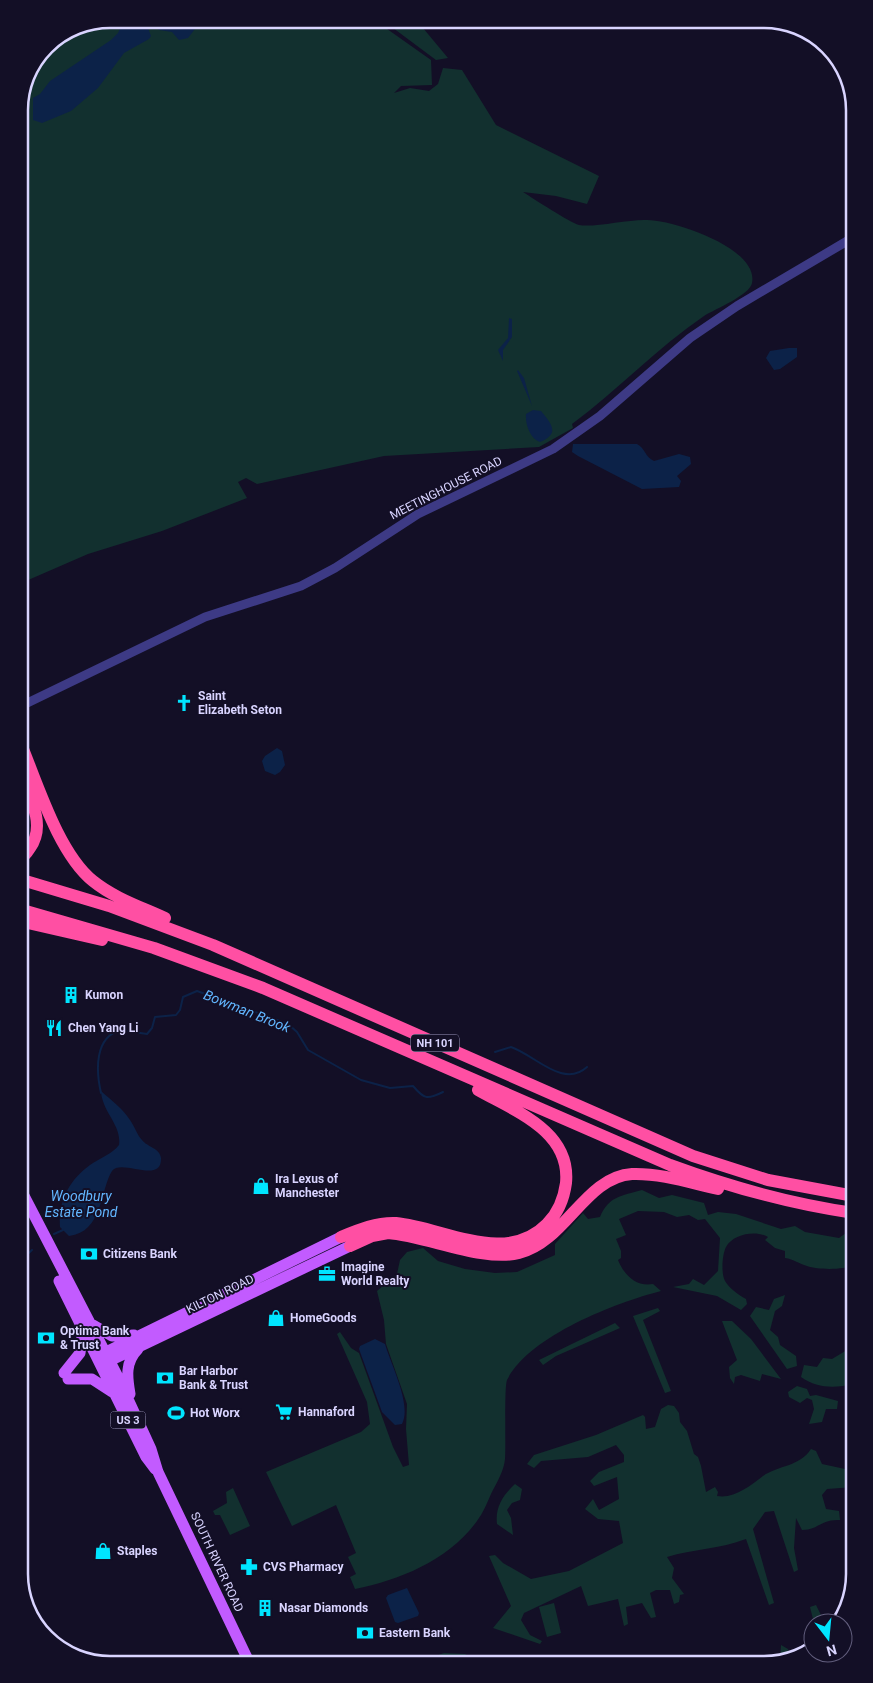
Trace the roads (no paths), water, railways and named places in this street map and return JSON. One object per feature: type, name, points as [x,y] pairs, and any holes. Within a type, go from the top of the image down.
[{"type":"highway","points":[[28,760],[60,836],[71,857],[84,873],[114,895],[188,928],[213,945]]},
{"type":"highway","points":[[28,794],[38,825],[34,842],[28,849]]},
{"type":"highway","name":"NH 101","points":[[28,882],[109,906],[213,945],[693,1156],[768,1180],[846,1195]]},
{"type":"highway","name":"NH 101","points":[[28,912],[145,945],[263,988],[670,1165],[745,1190],[792,1202],[846,1211]]},
{"type":"highway","points":[[28,923],[131,948],[241,984],[263,988]]},
{"type":"highway","points":[[345,1242],[365,1228],[395,1223],[502,1245],[524,1240],[534,1235],[547,1225],[557,1212],[565,1191],[565,1169],[563,1158],[553,1138],[537,1123],[429,1061]]},
{"type":"highway","points":[[345,1242],[388,1233],[488,1253],[517,1253],[535,1246],[552,1236],[600,1187],[610,1181],[631,1174],[651,1174],[744,1195],[792,1202]]},
{"type":"main road","name":"SOUTH RIVER ROAD","points":[[28,1205],[103,1358],[131,1406],[154,1456],[158,1472],[246,1655]]},
{"type":"main road","name":"SOUTH RIVER ROAD","points":[[28,1221],[87,1326]]},
{"type":"main road","name":"KILTON ROAD","points":[[103,1358],[145,1332],[345,1242]]},
{"type":"main road","name":"KILTON ROAD","points":[[103,1358],[140,1348],[345,1242]]},
{"type":"main road","points":[[116,1396],[92,1379],[66,1376],[80,1353],[87,1326],[106,1334],[117,1336],[145,1332]]},
{"type":"main road","points":[[131,1406],[128,1368],[133,1355],[140,1348]]},
{"type":"main road","name":"SOUTH RIVER ROAD","points":[[103,1358],[116,1396],[146,1457],[158,1472]]},
{"type":"street","name":"MEETINGHOUSE ROAD","points":[[28,703],[205,617],[301,586],[335,568],[418,514],[553,449],[600,416],[690,338],[744,302],[846,242]]},
{"type":"water","points":[[120,28],[148,28],[151,36],[124,53],[98,88],[71,111],[42,123],[33,120],[33,98],[40,94],[50,81],[111,40]]},
{"type":"water","points":[[158,28],[196,28],[188,38],[179,40],[172,32],[159,30]]},
{"type":"water","points":[[509,318],[512,319],[512,337],[503,350],[503,361],[498,350],[508,338]]},
{"type":"water","points":[[797,348],[797,357],[780,369],[774,370],[766,358],[770,351]]},
{"type":"water","points":[[517,371],[524,378],[532,406]]},
{"type":"water","points":[[533,410],[541,411],[552,428],[550,436],[540,442],[533,438],[526,422],[526,414]]},
{"type":"water","points":[[573,444],[637,444],[654,461],[679,454],[690,457],[691,464],[677,476],[681,481],[679,487],[642,489],[578,456],[572,452]]},
{"type":"water","points":[[277,748],[282,751],[285,765],[275,775],[265,771],[262,761],[265,756]]},
{"type":"water","name":"Woodbury Estate Pond","points":[[101,1091],[124,1112],[144,1142],[158,1152],[161,1158],[160,1166],[155,1170],[148,1171],[124,1167],[112,1171],[94,1219],[80,1233],[69,1236],[60,1227],[61,1209],[66,1192],[83,1171],[119,1145],[118,1131],[102,1099]]},
{"type":"water","points":[[375,1339],[385,1344],[400,1385],[404,1406],[402,1424],[395,1425],[382,1412],[359,1349],[360,1346]]},
{"type":"water","points":[[407,1588],[419,1613],[418,1616],[398,1623],[395,1622],[386,1598],[388,1595]]},
{"type":"waterway","name":"Bowman Brook","points":[[101,1093],[98,1065],[101,1047],[106,1040],[112,1034],[121,1030],[147,1034],[152,1028],[155,1017],[176,1015],[180,1010],[183,997],[197,991],[288,1024],[297,1032],[308,1050],[361,1080],[390,1088],[413,1086],[420,1094],[426,1097],[443,1092]]},
{"type":"waterway","points":[[495,1052],[511,1047],[549,1068],[568,1074],[578,1073],[587,1067]]},
{"type":"waterway","name":"Bowman Brook","points":[[54,1234],[63,1230]]},
{"type":"waterway","name":"Bowman Brook","points":[[28,1254],[32,1250]]},
{"type":"place","name":"Saint Elizabeth Seton","points":[[184,703]]},
{"type":"place","name":"Kumon","points":[[71,995]]},
{"type":"place","name":"Chen Yang Li","points":[[54,1028]]},
{"type":"place","name":"Ira Lexus of Manchester","points":[[261,1186]]},
{"type":"place","name":"Citizens Bank","points":[[89,1254]]},
{"type":"place","name":"Imagine World Realty","points":[[327,1274]]},
{"type":"place","name":"HomeGoods","points":[[276,1318]]},
{"type":"place","name":"Optima Bank & Trust","points":[[46,1338]]},
{"type":"place","name":"Bar Harbor Bank & Trust","points":[[165,1378]]},
{"type":"place","name":"Hannaford","points":[[284,1412]]},
{"type":"place","name":"Hot Worx","points":[[176,1413]]},
{"type":"place","name":"Staples","points":[[103,1551]]},
{"type":"place","name":"CVS Pharmacy","points":[[249,1567]]},
{"type":"place","name":"Nasar Diamonds","points":[[265,1608]]},
{"type":"place","name":"Eastern Bank","points":[[365,1633]]}]
